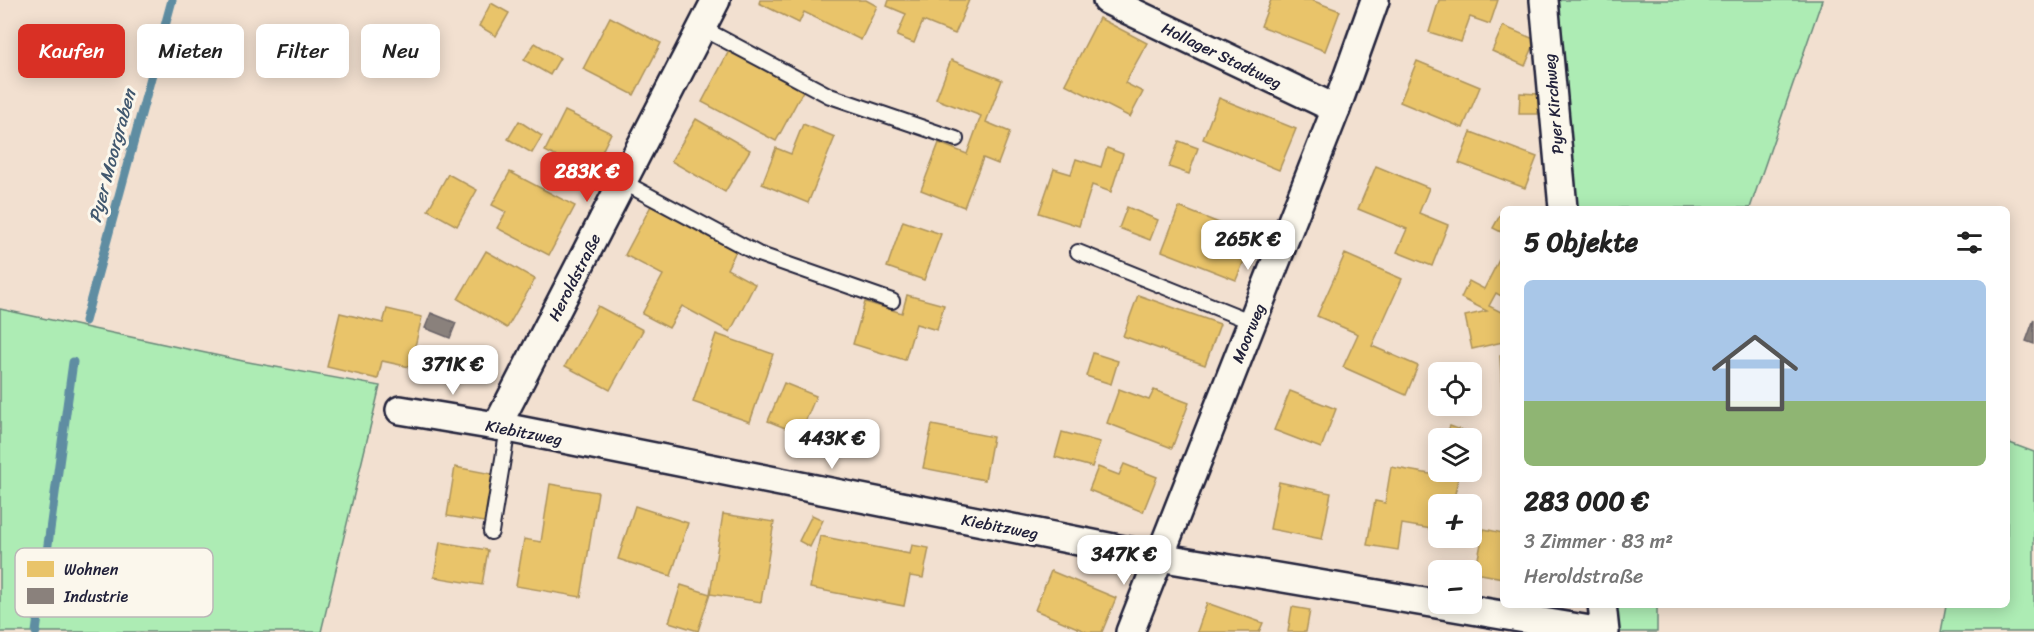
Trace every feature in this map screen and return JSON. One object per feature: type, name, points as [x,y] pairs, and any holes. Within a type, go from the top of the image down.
[{"type":"street","name":"Heroldstraße","points":[[503,427],[623,182],[716,0]]},
{"type":"street","name":"Hollager Stadtweg","points":[[1107,0],[1336,109]]},
{"type":"street","name":"Moorweg","points":[[1130,632],[1336,109],[1375,0]]},
{"type":"street","name":"Pyer Kirchweg","points":[[1544,0],[1563,206]]},
{"type":"street","name":"Kiebitzweg","points":[[400,410],[503,427],[1160,557],[1604,632]]},
{"type":"street","points":[[1602,608],[1604,632]]},
{"type":"lane","points":[[702,28],[830,96],[956,139]]},
{"type":"lane","points":[[623,182],[758,254],[892,301]]},
{"type":"lane","points":[[1078,252],[1252,322]]},
{"type":"lane","points":[[490,532],[503,427]]},
{"type":"green space","points":[[1544,0],[1822,0],[1751,206],[1563,206]]},
{"type":"green space","points":[[0,309],[243,361],[380,386],[321,632],[0,632]]},
{"type":"green space","points":[[2010,443],[2034,452],[2034,632],[1941,632],[1945,608],[2010,608]]},
{"type":"green space","points":[[1602,608],[1657,608],[1657,632],[1605,632]]},
{"type":"building: Wohnen","points":[[760,0],[866,0],[877,6],[861,40],[804,12],[799,23],[759,3]]},
{"type":"building: Wohnen","points":[[889,0],[969,0],[955,34],[923,21],[914,43],[897,36],[906,14],[887,6]]},
{"type":"building: Wohnen","points":[[1271,0],[1311,0],[1340,11],[1325,51],[1261,26]]},
{"type":"building: Wohnen","points":[[1439,0],[1498,0],[1490,24],[1470,17],[1461,42],[1429,32]]},
{"type":"building: Wohnen","points":[[491,3],[509,13],[496,36],[479,26]]},
{"type":"building: Wohnen","points":[[610,17],[661,43],[634,95],[583,69]]},
{"type":"building: Wohnen","points":[[1099,18],[1147,43],[1125,83],[1143,92],[1130,117],[1065,84]]},
{"type":"building: Wohnen","points":[[1503,26],[1536,40],[1525,66],[1492,51]]},
{"type":"building: Wohnen","points":[[535,43],[560,58],[550,75],[524,60]]},
{"type":"building: Wohnen","points":[[730,49],[804,89],[776,141],[702,102]]},
{"type":"building: Wohnen","points":[[951,60],[1002,80],[986,122],[1010,132],[998,164],[983,158],[964,207],[921,190],[939,143],[967,154],[981,116],[936,99]]},
{"type":"building: Wohnen","points":[[1417,61],[1480,87],[1463,128],[1400,102]]},
{"type":"building: Wohnen","points":[[1520,93],[1538,94],[1538,114],[1519,114]]},
{"type":"building: Wohnen","points":[[1219,98],[1296,129],[1279,170],[1203,139]]},
{"type":"building: Wohnen","points":[[565,111],[611,133],[591,174],[545,151]]},
{"type":"building: Wohnen","points":[[696,119],[750,150],[725,192],[671,161]]},
{"type":"building: Wohnen","points":[[519,121],[542,136],[532,153],[508,139]]},
{"type":"building: Wohnen","points":[[803,124],[835,137],[808,203],[762,184],[776,148],[791,154]]},
{"type":"building: Wohnen","points":[[1471,132],[1537,157],[1525,188],[1459,163]]},
{"type":"building: Wohnen","points":[[1179,141],[1198,148],[1189,174],[1169,167]]},
{"type":"building: Wohnen","points":[[1107,148],[1123,154],[1111,192],[1092,185],[1079,226],[1039,213],[1054,169],[1071,174],[1076,159],[1101,167]]},
{"type":"building: Wohnen","points":[[1376,166],[1429,188],[1419,213],[1448,225],[1432,266],[1397,252],[1407,229],[1358,209]]},
{"type":"building: Wohnen","points":[[510,172],[575,206],[549,255],[497,228],[506,212],[492,205]]},
{"type":"building: Wohnen","points":[[448,174],[477,190],[457,226],[428,210]]},
{"type":"building: Wohnen","points":[[653,202],[738,247],[727,269],[755,284],[730,332],[682,306],[669,328],[642,314],[663,275],[625,255]]},
{"type":"building: Wohnen","points":[[1127,207],[1158,220],[1150,240],[1119,228]]},
{"type":"building: Wohnen","points":[[1179,207],[1254,237],[1236,280],[1162,251]]},
{"type":"building: Wohnen","points":[[1500,215],[1500,232],[1493,228]]},
{"type":"building: Wohnen","points":[[903,221],[941,234],[924,280],[887,267]]},
{"type":"building: Wohnen","points":[[486,251],[535,279],[507,328],[458,299]]},
{"type":"building: Wohnen","points":[[1345,254],[1402,279],[1372,346],[1418,366],[1406,395],[1343,367],[1358,334],[1317,316]]},
{"type":"building: Wohnen","points":[[1500,258],[1500,295],[1496,293],[1489,306],[1500,312],[1500,343],[1472,349],[1465,316],[1487,311],[1461,298],[1469,281],[1484,289]]},
{"type":"building: Wohnen","points":[[907,295],[944,305],[937,330],[916,324],[905,360],[853,344],[865,302],[902,313]]},
{"type":"building: Wohnen","points":[[1138,295],[1220,324],[1205,365],[1123,336]]},
{"type":"building: Wohnen","points":[[598,306],[643,330],[610,390],[565,366]]},
{"type":"building: Wohnen","points":[[387,309],[422,317],[410,367],[382,361],[378,379],[327,367],[340,313],[383,323]]},
{"type":"building: Wohnen","points":[[716,334],[773,354],[750,422],[693,402]]},
{"type":"building: Wohnen","points":[[1093,353],[1118,361],[1111,384],[1086,376]]},
{"type":"building: Wohnen","points":[[784,383],[816,396],[800,434],[768,421]]},
{"type":"building: Wohnen","points":[[1119,389],[1149,400],[1154,390],[1189,403],[1172,448],[1107,423]]},
{"type":"building: Wohnen","points":[[1290,391],[1336,409],[1321,448],[1274,430]]},
{"type":"building: Wohnen","points":[[932,425],[993,437],[985,480],[923,468]]},
{"type":"building: Wohnen","points":[[1062,432],[1100,442],[1092,467],[1055,457]]},
{"type":"building: Wohnen","points":[[1124,464],[1157,477],[1143,512],[1089,490],[1098,467],[1119,475]]},
{"type":"building: Wohnen","points":[[455,467],[492,474],[484,522],[447,516]]},
{"type":"building: Wohnen","points":[[1391,467],[1428,474],[1428,482],[1457,482],[1455,494],[1428,494],[1428,528],[1402,524],[1398,550],[1367,545],[1375,501],[1385,503]]},
{"type":"building: Wohnen","points":[[1279,482],[1331,493],[1322,539],[1270,529]]},
{"type":"building: Wohnen","points":[[550,484],[598,492],[581,597],[516,586],[524,539],[541,542]]},
{"type":"building: Wohnen","points":[[635,506],[688,523],[671,576],[618,559]]},
{"type":"building: Wohnen","points":[[723,514],[774,522],[761,602],[710,594]]},
{"type":"building: Wohnen","points":[[812,515],[823,520],[810,547],[799,541]]},
{"type":"building: Wohnen","points":[[1484,529],[1500,532],[1500,577],[1482,574],[1482,560],[1478,560],[1482,548]]},
{"type":"building: Wohnen","points":[[820,536],[910,554],[912,545],[929,548],[923,578],[910,576],[904,606],[810,588]]},
{"type":"building: Wohnen","points":[[440,542],[488,550],[482,585],[434,577]]},
{"type":"building: Wohnen","points":[[1051,571],[1116,598],[1102,632],[1087,632],[1035,610]]},
{"type":"building: Wohnen","points":[[681,585],[710,594],[698,631],[669,622]]},
{"type":"building: Wohnen","points":[[1207,603],[1263,623],[1259,632],[1197,632]]},
{"type":"building: Wohnen","points":[[1292,607],[1310,610],[1306,632],[1288,632]]},
{"type":"building: Industrie","points":[[431,313],[456,323],[450,338],[425,328]]},
{"type":"building: Industrie","points":[[2034,319],[2034,344],[2026,341]]},
{"type":"waterway","name":"Pyer Moorgraben","points":[[85,321],[172,0]]},
{"type":"waterway","name":"Pyer Moorgraben","points":[[48,548],[73,362]]},
{"type":"waterway","name":"Pyer Moorgraben","points":[[36,632],[38,617]]}]
